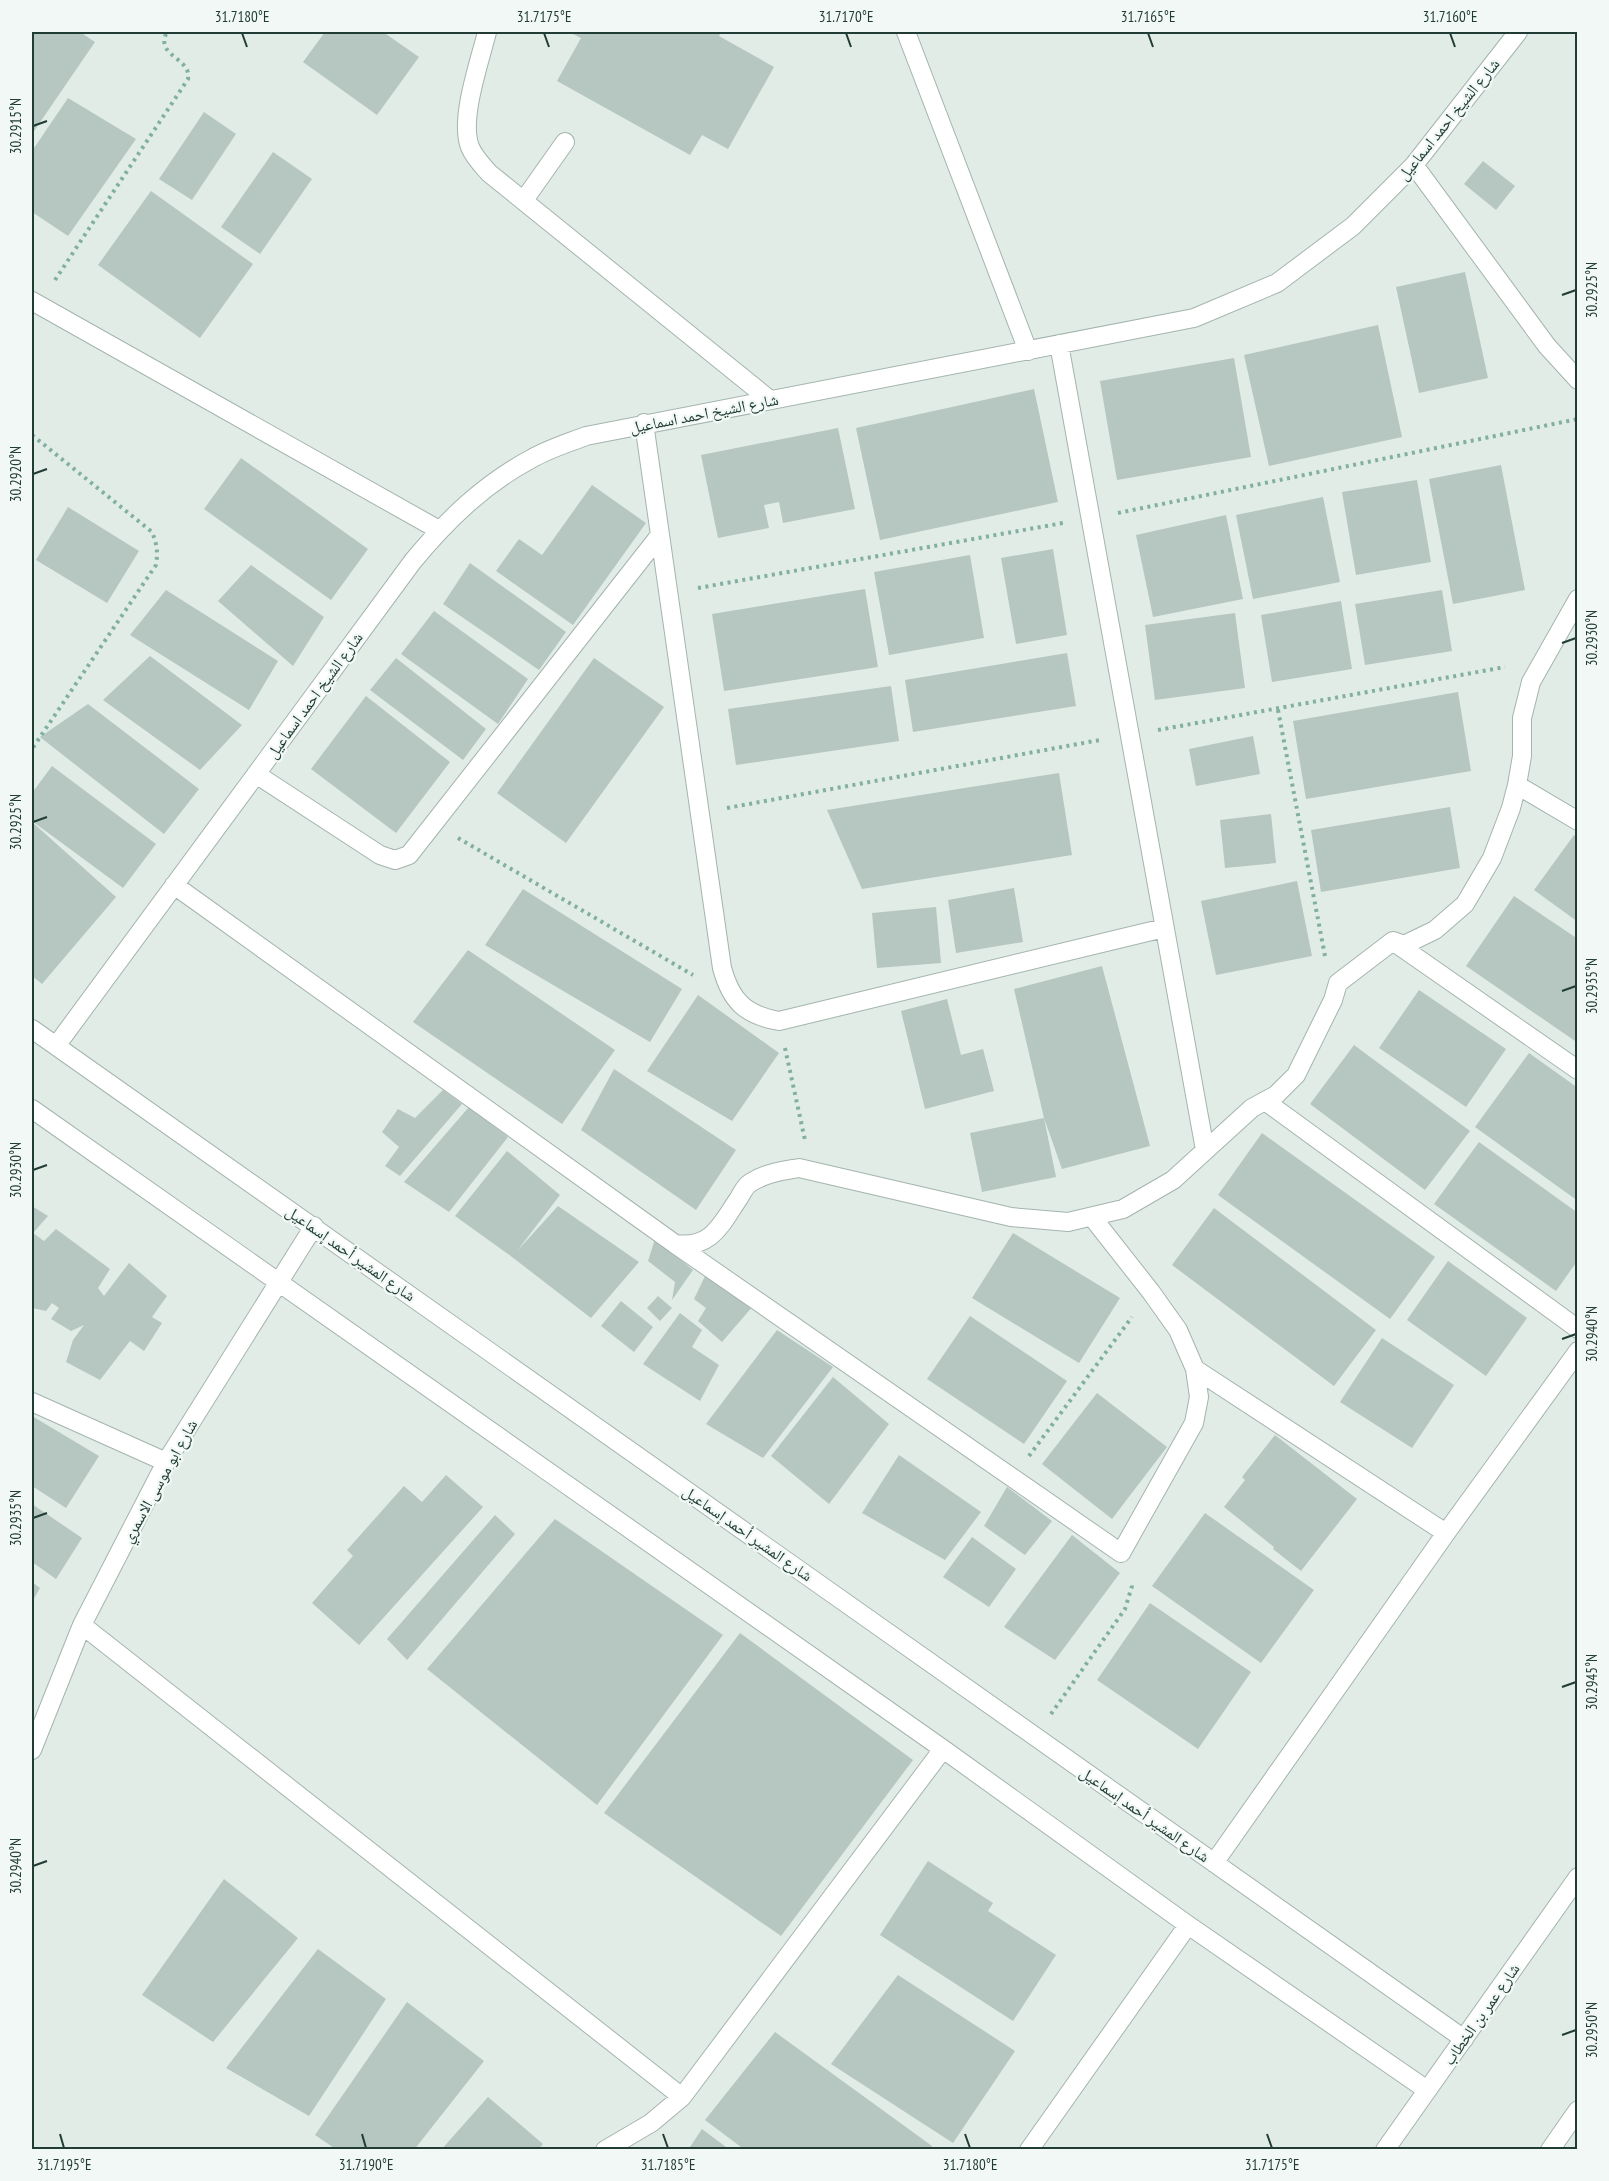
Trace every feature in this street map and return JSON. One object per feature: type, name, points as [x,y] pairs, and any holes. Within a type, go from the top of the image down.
[{"type":"street","points":[[487,32],[467,113],[466,130],[469,146],[477,161],[770,400]]},
{"type":"street","points":[[906,32],[1028,351]]},
{"type":"street","name":"شارع الشيخ احمد اسماعيل","points":[[56,1046],[413,561],[439,530],[482,490],[532,458],[586,436],[1194,318],[1277,284],[1353,226],[1414,165],[1518,32]]},
{"type":"street","points":[[524,200],[565,142]]},
{"type":"street","points":[[1414,165],[1547,346],[1578,380]]},
{"type":"street","points":[[35,303],[439,530]]},
{"type":"street","points":[[1059,344],[1204,1150]]},
{"type":"street","points":[[644,423],[722,968],[726,985],[735,999],[747,1010],[762,1018],[779,1021],[1164,928]]},
{"type":"street","points":[[256,774],[388,859],[402,859],[409,855],[660,535]]},
{"type":"street","points":[[1393,941],[1404,945],[1435,930],[1465,904],[1492,858],[1517,785],[1522,756],[1522,718],[1531,682],[1578,599]]},
{"type":"street","points":[[1517,785],[1578,821]]},
{"type":"street","points":[[174,885],[675,1244],[1121,1553],[1194,1423],[1199,1397],[1195,1369],[1178,1330],[1092,1217]]},
{"type":"street","points":[[675,1244],[698,1244],[708,1239],[717,1230],[748,1184],[772,1172],[799,1168],[1011,1217],[1068,1222],[1124,1209],[1173,1180],[1252,1108],[1276,1095],[1296,1075],[1333,1000],[1338,983],[1393,941]]},
{"type":"street","points":[[1393,941],[1578,1070]]},
{"type":"street","name":"شارع المشير أحمد إسماعيل","points":[[32,1029],[1464,2039]]},
{"type":"street","points":[[1264,1101],[1578,1329]]},
{"type":"street","points":[[32,1109],[943,1749],[1188,1925],[1427,2090]]},
{"type":"street","name":"شارع ابو موسى الاسمري","points":[[32,1750],[82,1625],[166,1462],[314,1226]]},
{"type":"street","points":[[1214,1863],[1446,1533],[1578,1351]]},
{"type":"street","points":[[1195,1369],[1446,1533]]},
{"type":"street","points":[[32,1402],[166,1462]]},
{"type":"street","points":[[82,1625],[682,2097]]},
{"type":"street","points":[[605,2150],[651,2122],[682,2097],[943,1749]]},
{"type":"street","name":"شارع عمر بن الخطاب","points":[[1384,2150],[1578,1877]]},
{"type":"street","points":[[1029,2150],[1188,1925]]},
{"type":"street","points":[[1550,2150],[1578,2110]]},
{"type":"path","points":[[35,303],[188,80],[186,67],[170,54],[165,46],[164,37],[167,32]]},
{"type":"path","points":[[668,593],[1090,518],[1578,419]]},
{"type":"path","points":[[32,435],[152,532],[158,554],[156,565],[32,748]]},
{"type":"path","points":[[1278,710],[1333,1000]]},
{"type":"path","points":[[434,824],[693,975]]},
{"type":"path","points":[[779,1021],[811,1170]]},
{"type":"path","points":[[1013,1478],[1151,1292]]},
{"type":"path","points":[[1035,1736],[1125,1609],[1132,1586],[1130,1569],[1121,1553]]},
{"type":"building","points":[[32,32],[80,32],[95,42],[32,134]]},
{"type":"building","points":[[325,32],[383,32],[419,57],[377,115],[303,62]]},
{"type":"building","points":[[569,32],[721,32],[719,36],[774,67],[728,149],[702,135],[690,155],[557,81],[581,38]]},
{"type":"building","points":[[68,98],[136,139],[68,236],[32,212],[32,151]]},
{"type":"building","points":[[204,112],[236,134],[192,200],[159,179]]},
{"type":"building","points":[[273,152],[312,179],[260,254],[221,227]]},
{"type":"building","points":[[1483,161],[1515,186],[1496,210],[1464,184]]},
{"type":"building","points":[[151,191],[253,264],[200,338],[98,265]]},
{"type":"building","points":[[1465,272],[1488,378],[1419,393],[1396,287]]},
{"type":"building","points":[[1378,325],[1402,437],[1269,466],[1244,355]]},
{"type":"building","points":[[1234,358],[1251,457],[1117,480],[1100,381]]},
{"type":"building","points":[[1034,389],[1058,502],[880,540],[856,428]]},
{"type":"building","points":[[838,428],[855,509],[783,523],[779,502],[764,505],[769,528],[718,538],[701,455]]},
{"type":"building","points":[[241,458],[368,549],[331,600],[204,509]]},
{"type":"building","points":[[1501,465],[1525,590],[1453,604],[1429,479]]},
{"type":"building","points":[[1417,480],[1431,562],[1356,575],[1342,492]]},
{"type":"building","points":[[592,485],[646,523],[573,625],[496,571],[519,539],[542,555]]},
{"type":"building","points":[[1323,497],[1340,582],[1253,599],[1236,515]]},
{"type":"building","points":[[68,507],[139,551],[107,603],[36,560]]},
{"type":"building","points":[[1226,515],[1243,599],[1153,617],[1136,535]]},
{"type":"building","points":[[1053,549],[1067,635],[1016,644],[1001,558]]},
{"type":"building","points":[[970,555],[984,638],[889,655],[874,572]]},
{"type":"building","points":[[470,563],[566,632],[539,670],[443,604]]},
{"type":"building","points":[[251,565],[324,617],[293,666],[218,601]]},
{"type":"building","points":[[865,589],[878,667],[724,691],[712,614]]},
{"type":"building","points":[[166,590],[278,661],[249,710],[130,635]]},
{"type":"building","points":[[1442,590],[1452,651],[1365,665],[1355,604]]},
{"type":"building","points":[[1341,601],[1352,669],[1272,682],[1261,615]]},
{"type":"building","points":[[434,611],[528,679],[498,724],[401,654]]},
{"type":"building","points":[[1235,613],[1245,688],[1155,700],[1145,625]]},
{"type":"building","points":[[1067,653],[1076,706],[913,732],[905,680]]},
{"type":"building","points":[[150,656],[242,725],[200,770],[103,700]]},
{"type":"building","points":[[396,658],[486,729],[463,760],[370,690]]},
{"type":"building","points":[[594,658],[664,707],[566,843],[497,793]]},
{"type":"building","points":[[891,686],[899,741],[736,765],[728,709]]},
{"type":"building","points":[[1458,692],[1471,771],[1306,799],[1293,721]]},
{"type":"building","points":[[366,696],[450,762],[396,833],[311,769]]},
{"type":"building","points":[[88,704],[199,789],[164,834],[40,737]]},
{"type":"building","points":[[1253,736],[1260,774],[1196,786],[1189,749]]},
{"type":"building","points":[[52,766],[156,844],[123,888],[32,821],[32,793]]},
{"type":"building","points":[[1059,773],[1072,855],[862,889],[827,810]]},
{"type":"building","points":[[1450,807],[1460,868],[1321,892],[1311,830]]},
{"type":"building","points":[[1271,814],[1276,863],[1225,868],[1220,820]]},
{"type":"building","points":[[32,822],[116,897],[42,984],[32,976]]},
{"type":"building","points":[[1574,835],[1578,838],[1578,922],[1534,890]]},
{"type":"building","points":[[1297,881],[1312,956],[1216,975],[1201,901]]},
{"type":"building","points":[[1014,888],[1023,942],[956,953],[948,900]]},
{"type":"building","points":[[523,889],[682,989],[650,1042],[485,945]]},
{"type":"building","points":[[1514,896],[1578,939],[1578,1043],[1466,966]]},
{"type":"building","points":[[936,907],[941,963],[877,968],[872,913]]},
{"type":"building","points":[[468,950],[615,1050],[562,1124],[413,1022]]},
{"type":"building","points":[[1102,966],[1150,1146],[1062,1169],[1044,1118],[1014,989]]},
{"type":"building","points":[[1419,990],[1506,1049],[1466,1107],[1379,1048]]},
{"type":"building","points":[[698,995],[779,1053],[732,1121],[647,1071]]},
{"type":"building","points":[[947,999],[961,1055],[983,1049],[994,1091],[925,1109],[901,1011]]},
{"type":"building","points":[[1354,1045],[1470,1131],[1425,1190],[1310,1104]]},
{"type":"building","points":[[1529,1053],[1578,1088],[1578,1201],[1475,1127]]},
{"type":"building","points":[[614,1069],[736,1150],[696,1210],[581,1130]]},
{"type":"building","points":[[443,1090],[462,1104],[400,1176],[385,1166],[399,1147],[382,1132],[398,1109],[415,1118]]},
{"type":"building","points":[[469,1107],[508,1137],[449,1212],[404,1182]]},
{"type":"building","points":[[1044,1118],[1056,1177],[982,1192],[970,1133]]},
{"type":"building","points":[[1262,1133],[1435,1257],[1390,1319],[1218,1195]]},
{"type":"building","points":[[1479,1142],[1578,1213],[1578,1260],[1556,1291],[1434,1204]]},
{"type":"building","points":[[507,1151],[560,1195],[517,1251],[558,1206],[639,1262],[591,1318],[455,1216]]},
{"type":"building","points":[[32,1206],[48,1216],[33,1233],[44,1241],[56,1229],[110,1269],[98,1288],[104,1296],[129,1263],[167,1296],[152,1317],[162,1323],[144,1351],[130,1341],[100,1380],[66,1362],[73,1340],[84,1325],[71,1331],[51,1319],[59,1308],[52,1303],[46,1311],[32,1308]]},
{"type":"building","points":[[1214,1208],[1376,1330],[1334,1386],[1172,1265]]},
{"type":"building","points":[[1013,1233],[1120,1298],[1079,1363],[972,1298]]},
{"type":"building","points":[[655,1239],[693,1270],[672,1300],[675,1282],[648,1261]]},
{"type":"building","points":[[1448,1261],[1527,1318],[1486,1376],[1407,1320]]},
{"type":"building","points":[[705,1276],[753,1306],[722,1342],[698,1321],[706,1308],[694,1299]]},
{"type":"building","points":[[658,1296],[672,1308],[660,1321],[647,1308]]},
{"type":"building","points":[[621,1301],[653,1327],[634,1352],[601,1326]]},
{"type":"building","points":[[680,1313],[702,1330],[692,1347],[719,1365],[700,1401],[643,1364]]},
{"type":"building","points":[[970,1316],[1067,1381],[1024,1444],[927,1379]]},
{"type":"building","points":[[777,1330],[833,1367],[763,1458],[706,1424]]},
{"type":"building","points":[[1382,1338],[1454,1385],[1412,1448],[1340,1402]]},
{"type":"building","points":[[833,1377],[889,1424],[829,1504],[771,1456]]},
{"type":"building","points":[[1097,1393],[1167,1447],[1112,1519],[1042,1464]]},
{"type":"building","points":[[32,1416],[99,1456],[66,1508],[32,1486]]},
{"type":"building","points":[[1275,1435],[1357,1499],[1301,1571],[1224,1507],[1245,1480],[1242,1477]]},
{"type":"building","points":[[899,1455],[981,1512],[945,1560],[862,1513]]},
{"type":"building","points":[[446,1475],[483,1507],[359,1645],[312,1603],[353,1556],[347,1550],[404,1486],[422,1502]]},
{"type":"building","points":[[1007,1487],[1052,1521],[1025,1555],[984,1526]]},
{"type":"building","points":[[32,1504],[82,1538],[56,1579],[32,1562]]},
{"type":"building","points":[[1205,1513],[1314,1590],[1261,1663],[1152,1586]]},
{"type":"building","points":[[495,1515],[515,1534],[407,1660],[387,1639]]},
{"type":"building","points":[[555,1519],[723,1635],[597,1805],[427,1669]]},
{"type":"building","points":[[1072,1535],[1120,1573],[1055,1660],[1004,1627]]},
{"type":"building","points":[[972,1537],[1016,1569],[989,1607],[943,1577]]},
{"type":"building","points":[[32,1582],[40,1588],[32,1602]]},
{"type":"building","points":[[1150,1603],[1251,1672],[1198,1749],[1097,1680]]},
{"type":"building","points":[[740,1633],[913,1760],[781,1936],[604,1813]]},
{"type":"building","points":[[928,1861],[993,1903],[988,1911],[1056,1955],[1013,2021],[880,1935]]},
{"type":"building","points":[[224,1879],[298,1938],[213,2042],[142,1995]]},
{"type":"building","points":[[318,1949],[386,1999],[309,2116],[226,2068]]},
{"type":"building","points":[[898,1975],[1015,2051],[953,2143],[831,2064]]},
{"type":"building","points":[[407,2002],[484,2061],[414,2150],[337,2150],[315,2135]]},
{"type":"building","points":[[775,2032],[932,2146],[929,2150],[745,2150],[705,2120]]},
{"type":"building","points":[[488,2097],[543,2144],[538,2150],[441,2150]]},
{"type":"building","points":[[702,2129],[730,2150],[688,2150]]}]
